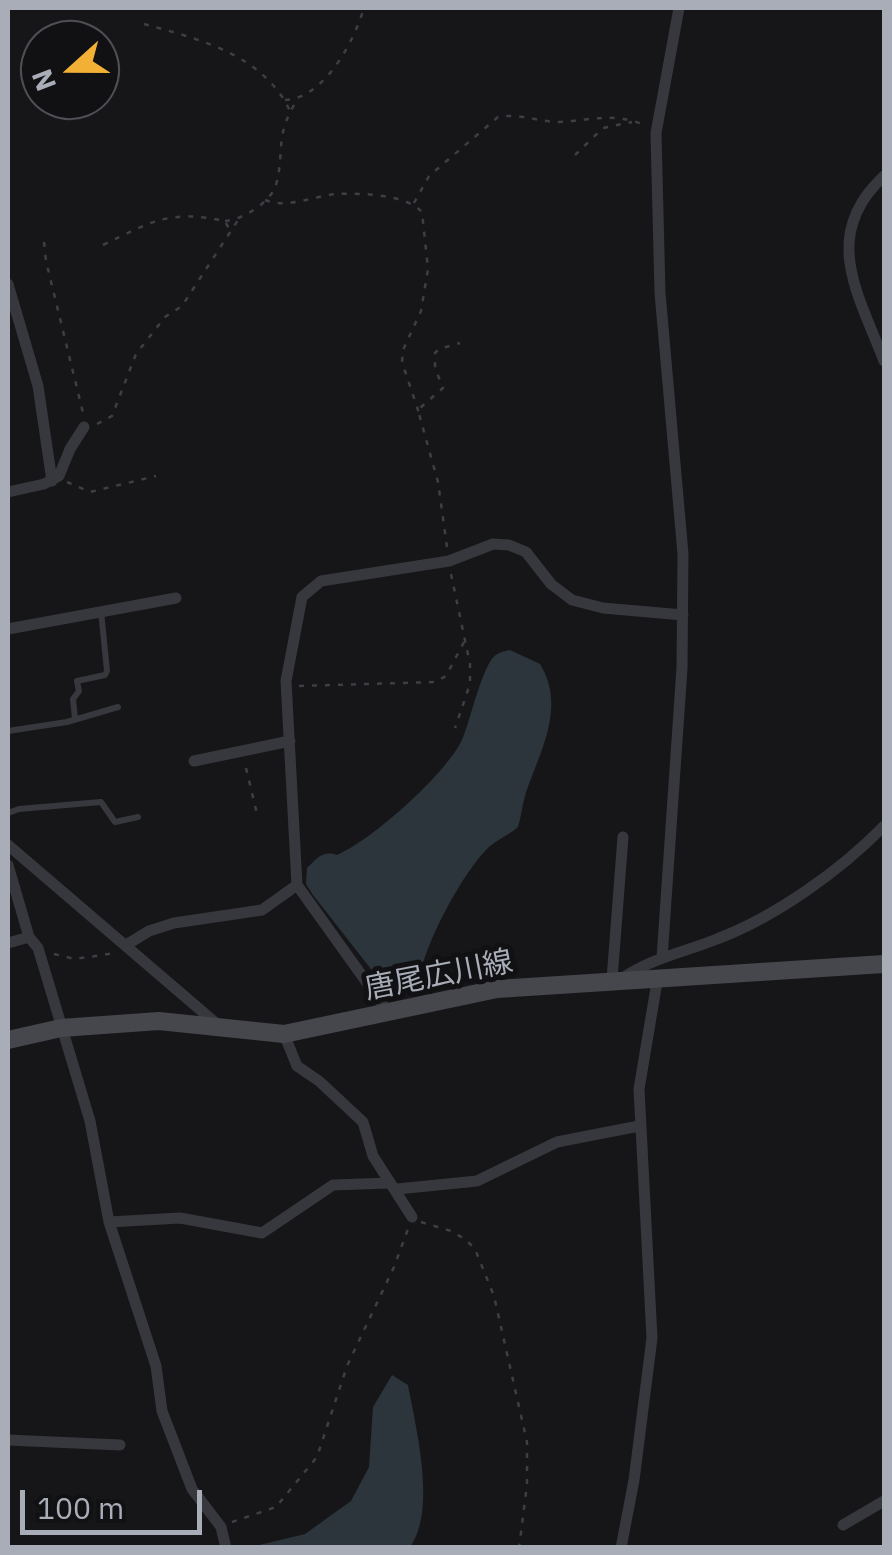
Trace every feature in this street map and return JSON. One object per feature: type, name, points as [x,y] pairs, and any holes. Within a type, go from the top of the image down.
[{"type":"main road","name":"唐尾広川線","points":[[8,1040],[61,1028],[160,1020],[284,1034],[497,989],[618,979],[660,967],[884,964]]},
{"type":"street","points":[[621,1548],[652,1338],[639,1089],[660,967],[683,615],[683,554],[656,210],[657,129],[679,8]]},
{"type":"street","points":[[884,176],[859,205],[848,234],[850,267],[884,361]]},
{"type":"street","points":[[8,284],[38,386],[54,480]]},
{"type":"street","points":[[8,492],[54,480],[84,427]]},
{"type":"street","points":[[388,1012],[297,885],[287,688],[288,656],[302,597],[322,581],[448,561],[493,544],[510,545],[526,552],[551,584],[572,600],[604,608],[683,615]]},
{"type":"street","points":[[8,629],[176,598]]},
{"type":"street","points":[[194,761],[290,741]]},
{"type":"street","points":[[243,751],[246,768]]},
{"type":"street","points":[[660,967],[785,906],[884,826]]},
{"type":"street","points":[[618,979],[624,837]]},
{"type":"street","points":[[8,845],[218,1025]]},
{"type":"street","points":[[8,865],[29,937],[38,948],[90,1121],[109,1222],[156,1366],[162,1411],[192,1489],[221,1526],[226,1548]]},
{"type":"street","points":[[128,947],[149,931],[174,923],[262,910],[297,885]]},
{"type":"street","points":[[8,943],[29,937]]},
{"type":"street","points":[[284,1034],[297,1066],[363,1122],[373,1156],[412,1217]]},
{"type":"street","points":[[109,1222],[180,1218],[262,1232],[333,1185],[477,1181],[557,1142],[640,1126]]},
{"type":"street","points":[[8,1440],[120,1445]]},
{"type":"street","points":[[843,1525],[884,1502]]},
{"type":"lane","points":[[75,719],[73,699],[79,691],[77,681],[107,672],[101,610]]},
{"type":"lane","points":[[8,730],[75,719],[118,706]]},
{"type":"lane","points":[[8,812],[101,802],[115,822],[138,816]]},
{"type":"path","points":[[44,242],[84,427],[102,423],[112,416],[142,345],[165,317],[182,306],[238,220],[265,200],[276,186],[278,150],[290,110],[333,68],[364,8]]},
{"type":"path","points":[[144,24],[206,41],[263,72],[290,110]]},
{"type":"path","points":[[284,100],[298,99]]},
{"type":"path","points":[[414,204],[429,176],[498,117],[509,114],[558,122],[614,116],[657,129]]},
{"type":"path","points":[[575,155],[603,128],[636,121]]},
{"type":"path","points":[[265,200],[289,203],[338,194],[414,204],[422,212],[428,269],[421,311],[403,350],[402,362],[438,482],[448,561],[465,641],[470,684],[454,728]]},
{"type":"path","points":[[103,245],[162,217],[238,220]]},
{"type":"path","points":[[224,220],[230,232]]},
{"type":"path","points":[[420,414],[420,408],[443,388],[435,368],[435,354],[439,348],[460,342]]},
{"type":"path","points":[[54,480],[90,492],[156,476]]},
{"type":"path","points":[[287,688],[435,682],[446,676],[465,641]]},
{"type":"path","points":[[246,768],[258,818]]},
{"type":"path","points":[[38,948],[75,959],[128,947]]},
{"type":"path","points":[[221,1526],[276,1507],[317,1457],[347,1366],[394,1267],[412,1217],[465,1239],[474,1249],[494,1296],[527,1442],[520,1548]]},
{"type":"shaded area","points":[[510,650],[540,664],[551,697],[548,730],[518,827],[490,847],[465,878],[425,956],[418,990],[392,996],[313,895],[306,884],[307,868],[320,856],[337,855],[369,836],[440,771],[462,740],[491,660]]},
{"type":"shaded area","points":[[392,1375],[408,1385],[422,1469],[422,1513],[410,1547],[251,1547],[305,1534],[351,1501],[369,1467],[373,1407]]}]
